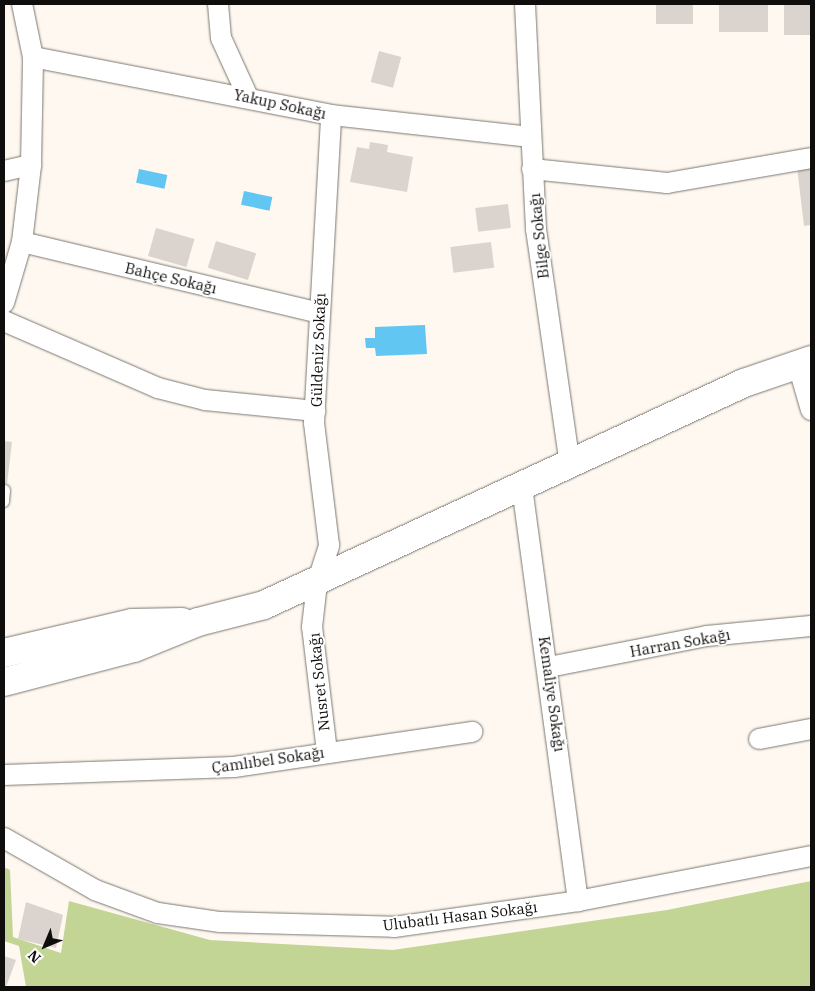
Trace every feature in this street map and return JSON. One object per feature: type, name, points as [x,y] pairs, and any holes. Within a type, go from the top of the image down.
[{"type":"main road","points":[[4,682],[134,648],[198,622],[264,605],[318,583],[744,383],[805,362]]},
{"type":"main road","points":[[4,653],[132,623],[198,622]]},
{"type":"street","points":[[4,303],[22,242],[31,165],[33,57],[22,4]]},
{"type":"street","points":[[218,4],[221,38],[248,97]]},
{"type":"street","name":"Bilge Sokağı","points":[[525,4],[530,137],[536,229],[570,466]]},
{"type":"street","points":[[526,24],[541,4]]},
{"type":"street","name":"Yakup Sokağı","points":[[33,57],[248,97],[331,115],[530,137]]},
{"type":"street","name":"Güldeniz Sokağı","points":[[318,583],[329,545],[315,411],[331,115]]},
{"type":"street","points":[[532,169],[667,183],[811,158]]},
{"type":"street","points":[[4,170],[31,165]]},
{"type":"street","name":"Bahçe Sokağı","points":[[22,242],[319,313]]},
{"type":"street","points":[[4,321],[158,388],[205,400],[315,411]]},
{"type":"street","points":[[805,362],[811,410]]},
{"type":"street","name":"Kemaliye Sokağı","points":[[522,487],[549,667],[578,901]]},
{"type":"street","name":"Nusret Sokağı","points":[[318,583],[312,627],[326,752]]},
{"type":"street","name":"Harran Sokağı","points":[[549,667],[707,636],[811,626]]},
{"type":"street","points":[[758,739],[811,729]]},
{"type":"street","name":"Çamlıbel Sokağı","points":[[4,776],[234,767],[472,732]]},
{"type":"street","name":"Ulubatlı Hasan Sokağı","points":[[4,838],[95,890],[158,913],[220,922],[394,927],[578,901],[811,856]]},
{"type":"lane","points":[[4,502],[5,490]]},
{"type":"green space","points":[[4,867],[10,870],[13,937],[61,953],[69,901],[210,940],[393,950],[667,910],[811,881],[811,987],[26,987],[19,946],[4,941]]},
{"type":"water","points":[[139,169],[167,175],[164,189],[136,183]]},
{"type":"water","points":[[244,191],[272,197],[269,211],[241,205]]},
{"type":"water","points":[[425,325],[427,354],[376,356],[375,348],[366,348],[365,338],[375,338],[375,327]]},
{"type":"building","points":[[656,4],[693,4],[693,24],[656,24]]},
{"type":"building","points":[[719,4],[768,4],[768,32],[719,32]]},
{"type":"building","points":[[784,4],[811,4],[811,35],[784,35]]},
{"type":"building","points":[[379,51],[401,57],[393,88],[371,82]]},
{"type":"building","points":[[370,142],[388,145],[387,152],[413,157],[407,192],[350,182],[357,147],[369,149]]},
{"type":"building","points":[[811,166],[811,225],[804,226],[797,167]]},
{"type":"building","points":[[508,204],[511,228],[478,232],[475,208]]},
{"type":"building","points":[[156,228],[194,239],[186,267],[148,256]]},
{"type":"building","points":[[216,241],[256,253],[248,280],[208,268]]},
{"type":"building","points":[[491,242],[494,268],[453,273],[450,247]]},
{"type":"building","points":[[4,441],[12,442],[7,484],[4,484]]},
{"type":"building","points":[[26,902],[63,915],[56,948],[18,939]]},
{"type":"building","points":[[4,956],[16,960],[6,987],[4,987]]}]
